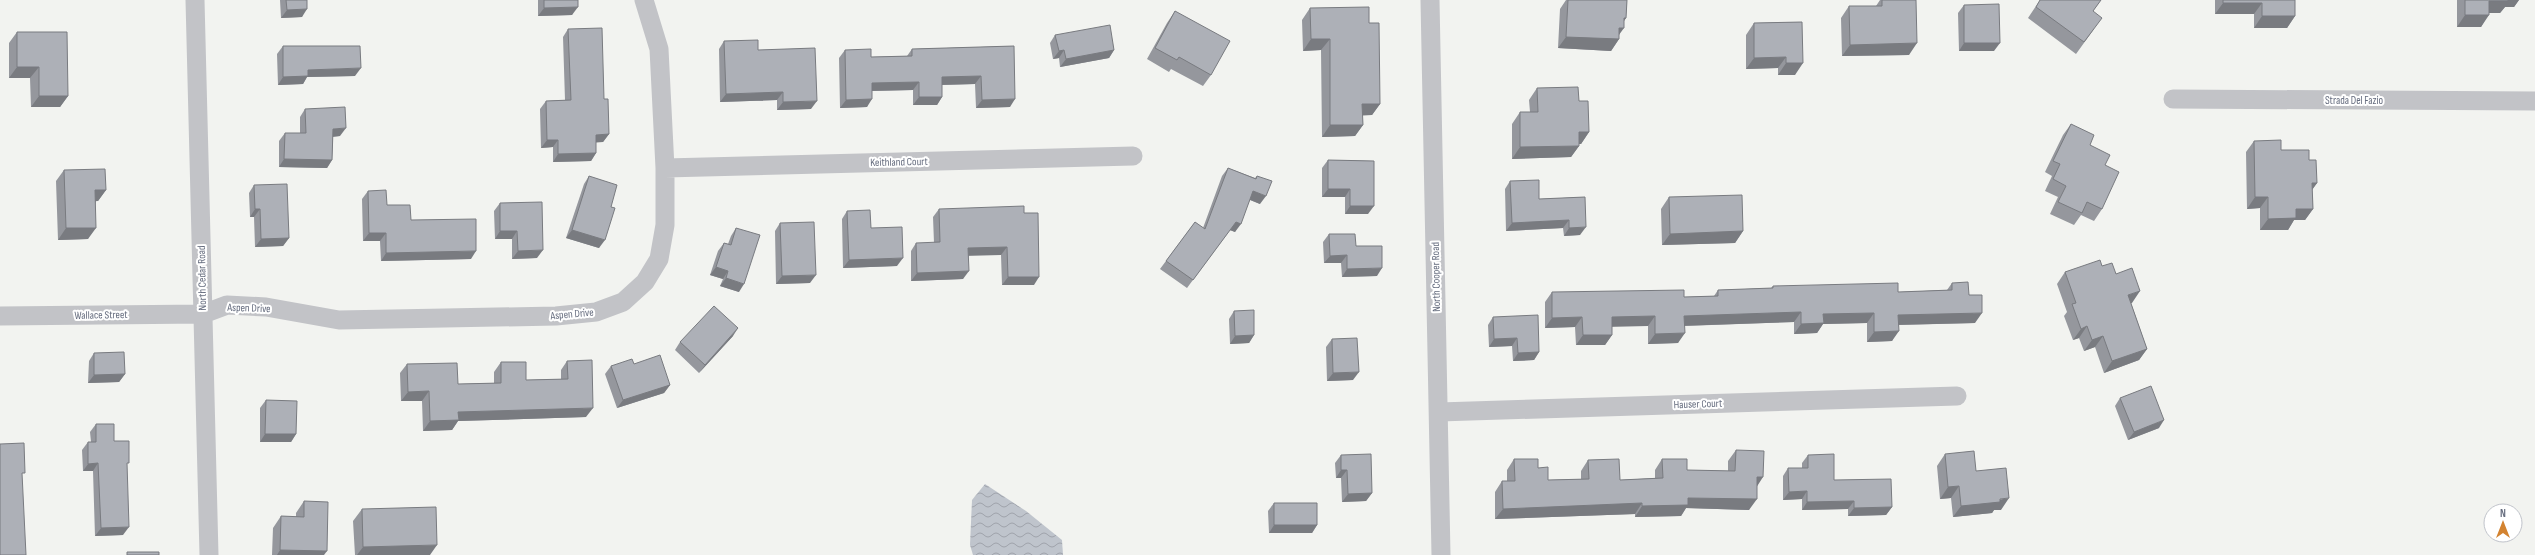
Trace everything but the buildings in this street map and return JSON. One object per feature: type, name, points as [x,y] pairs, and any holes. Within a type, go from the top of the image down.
[{"type":"street","name":"North Cedar Road","points":[[195,0],[209,555]]},
{"type":"street","name":"Aspen Drive","points":[[203,314],[227,305],[266,307],[339,320],[556,316],[596,312],[623,302],[645,282],[659,259],[665,225],[665,168],[659,49],[644,0]]},
{"type":"street","name":"North Cooper Road","points":[[1430,0],[1441,555]]},
{"type":"street","name":"Strada Del Fazio","points":[[2173,98],[2535,101]]},
{"type":"street","name":"Keithland Court","points":[[665,168],[1133,156]]},
{"type":"street","name":"Wallace Street","points":[[0,316],[203,314]]},
{"type":"street","name":"Hauser Court","points":[[1439,412],[1957,396]]},
{"type":"water","points":[[985,484],[1026,511],[1062,540],[1063,555],[973,555],[970,545],[972,500]]}]
